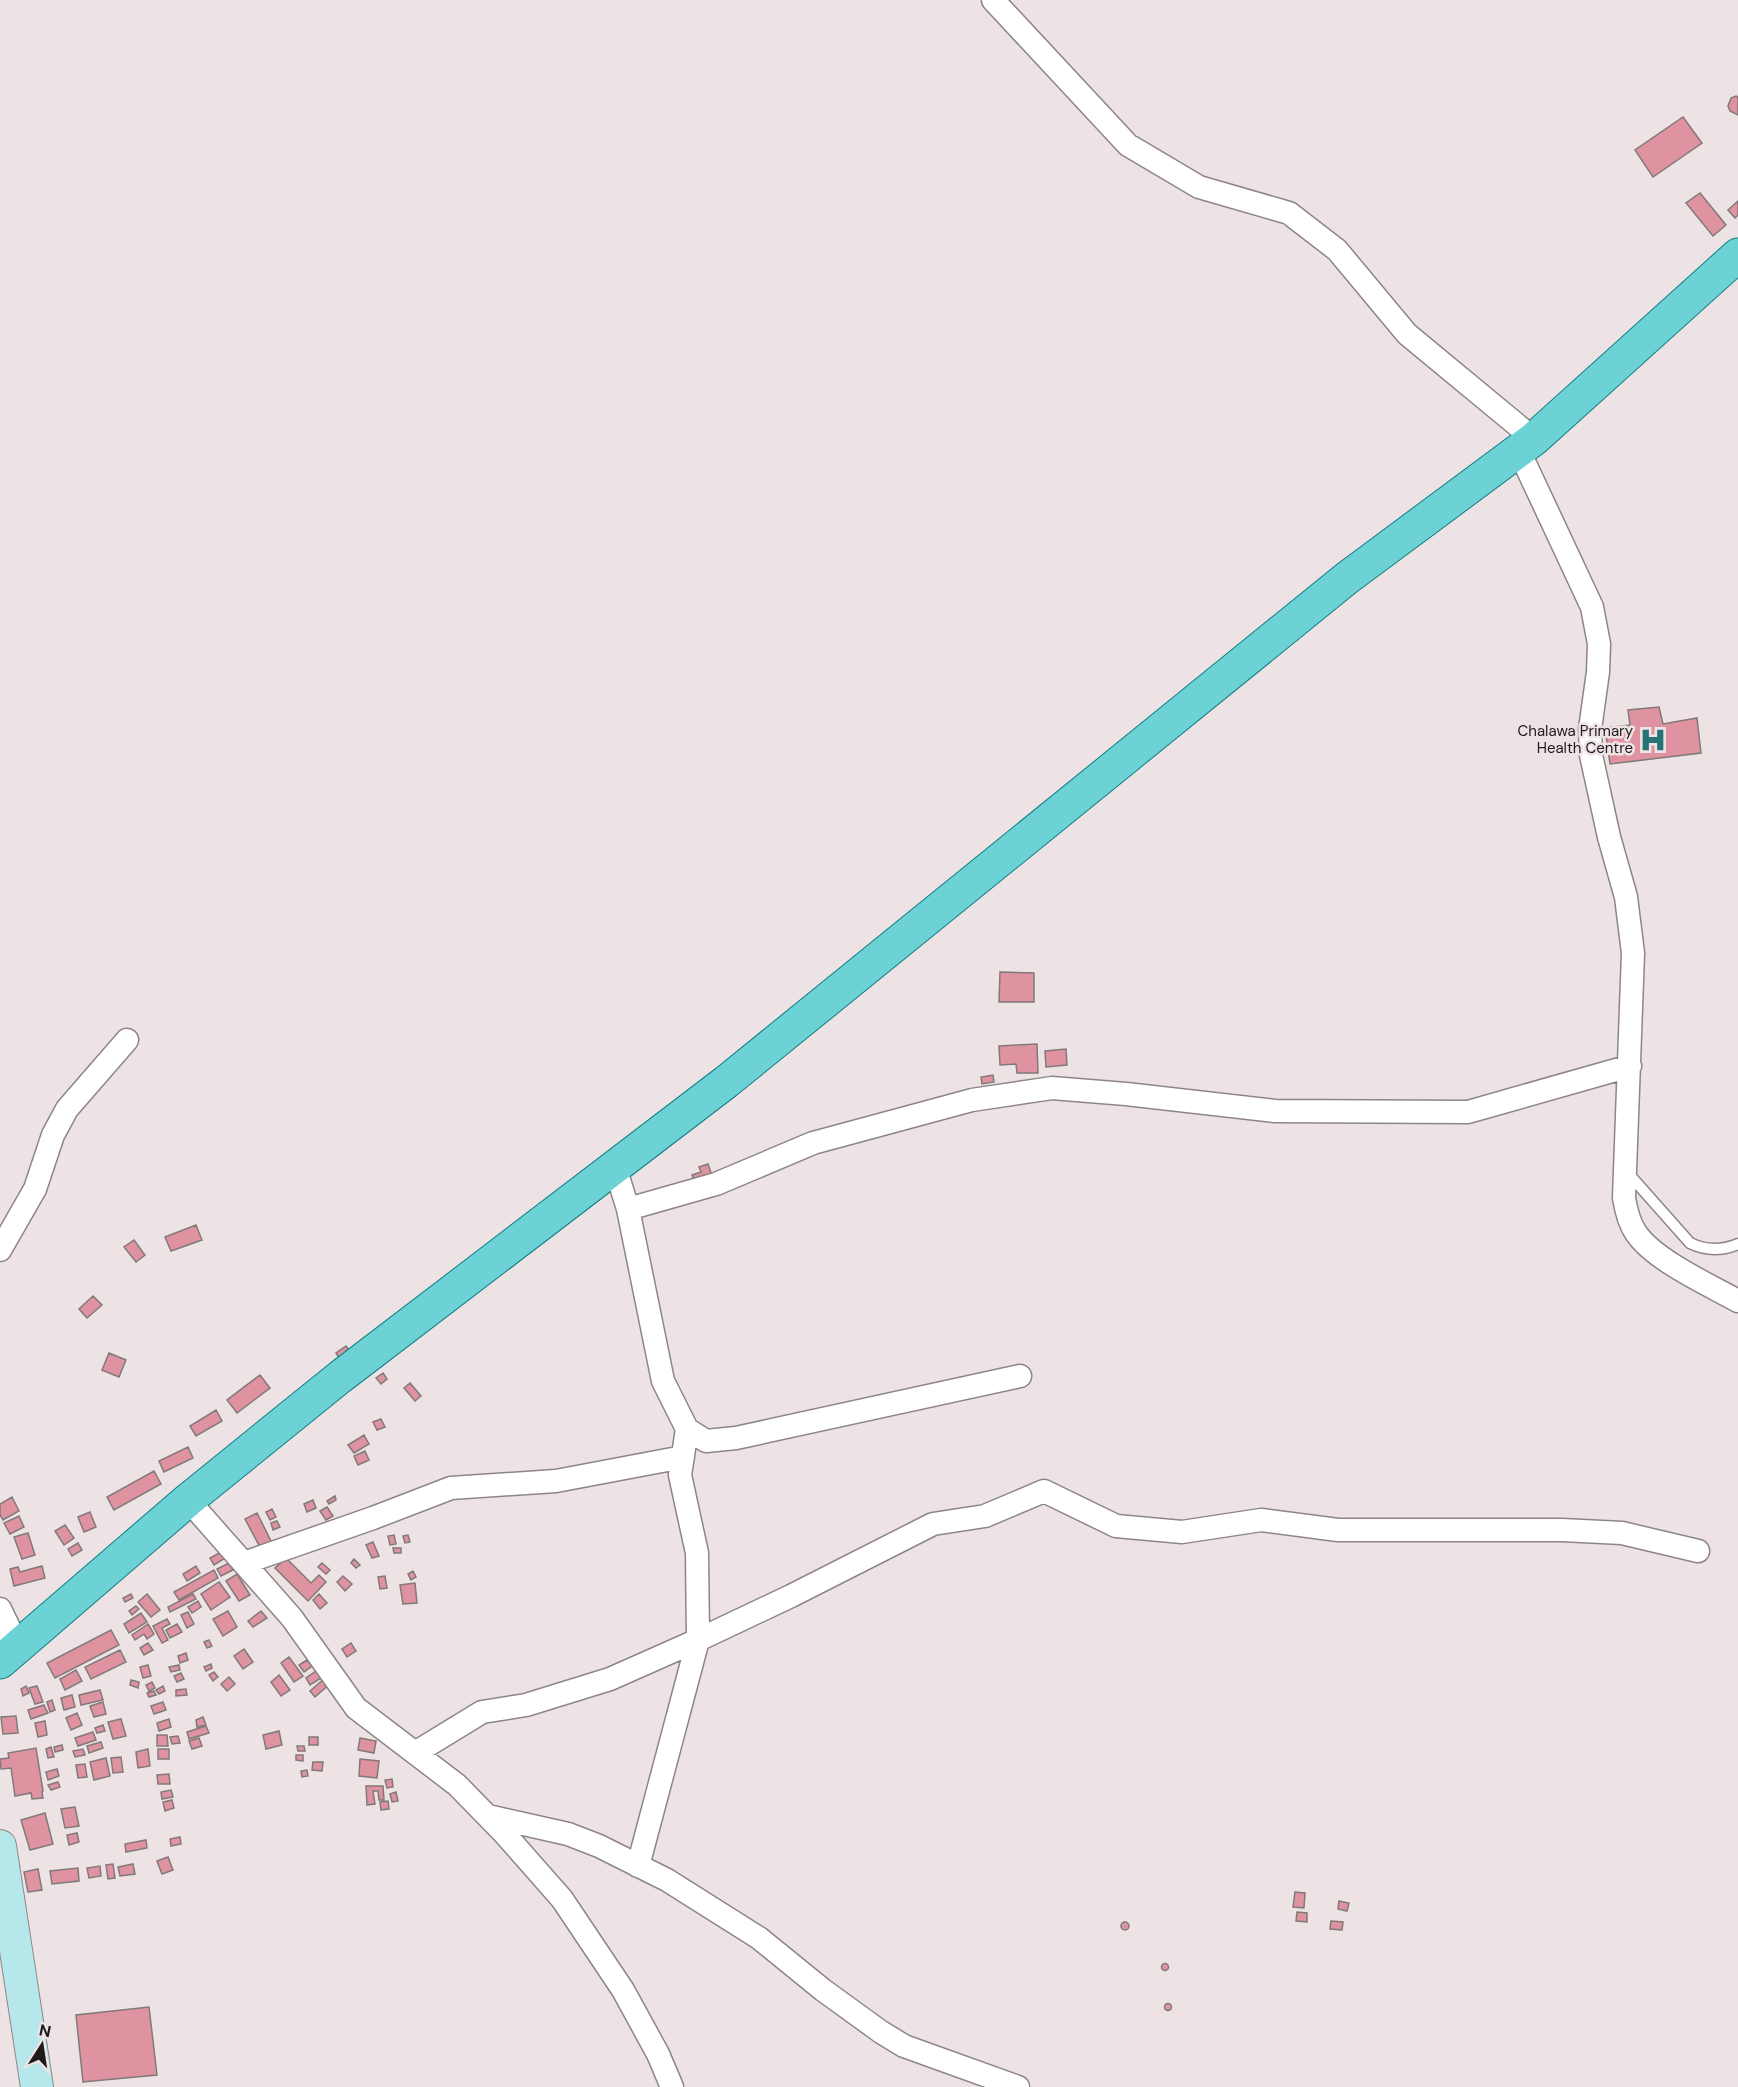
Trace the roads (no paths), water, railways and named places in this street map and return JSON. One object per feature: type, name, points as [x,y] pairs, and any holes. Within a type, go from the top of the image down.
[{"type":"main road","points":[[0,1660],[188,1500],[340,1377],[726,1082],[1347,578],[1527,445],[1738,255]]},
{"type":"street","points":[[993,0],[1128,145],[1199,187],[1289,213],[1336,250],[1407,334],[1527,445],[1592,607],[1599,644],[1590,729],[1591,755],[1609,837],[1626,897],[1633,953],[1624,1198],[1626,1210],[1636,1232],[1646,1244],[1671,1262],[1738,1301]]},
{"type":"street","points":[[0,1250],[35,1189],[54,1135],[67,1109],[127,1040]]},
{"type":"street","points":[[628,1209],[716,1184],[813,1143],[972,1100],[1052,1088],[1275,1111],[1468,1112],[1629,1066]]},
{"type":"street","points":[[615,1167],[628,1209],[663,1382],[687,1429],[706,1441],[736,1438],[1020,1376]]},
{"type":"street","points":[[638,1866],[698,1641],[697,1553],[680,1475],[687,1429]]},
{"type":"street","points":[[244,1563],[451,1488],[556,1482],[683,1457]]},
{"type":"street","points":[[415,1753],[482,1712],[526,1705],[610,1678],[698,1641],[933,1524],[985,1516],[1044,1491],[1116,1526],[1182,1532],[1261,1520],[1338,1530],[1562,1530],[1622,1533],[1698,1551]]},
{"type":"street","points":[[188,1500],[292,1618],[356,1708],[457,1785],[488,1816],[562,1899],[623,1990],[658,2054],[672,2087]]},
{"type":"street","points":[[0,1609],[12,1634],[0,1660]]},
{"type":"street","points":[[488,1816],[568,1834],[667,1880],[759,1938],[823,1990],[904,2046],[1018,2087]]},
{"type":"street","points":[[0,1846],[37,2087]]},
{"type":"lane","points":[[1625,1170],[1690,1243],[1701,1249],[1712,1250],[1729,1248],[1738,1244]]},
{"type":"place","name":"Chalawa Primary Health Centre","points":[[1653,740]]}]
